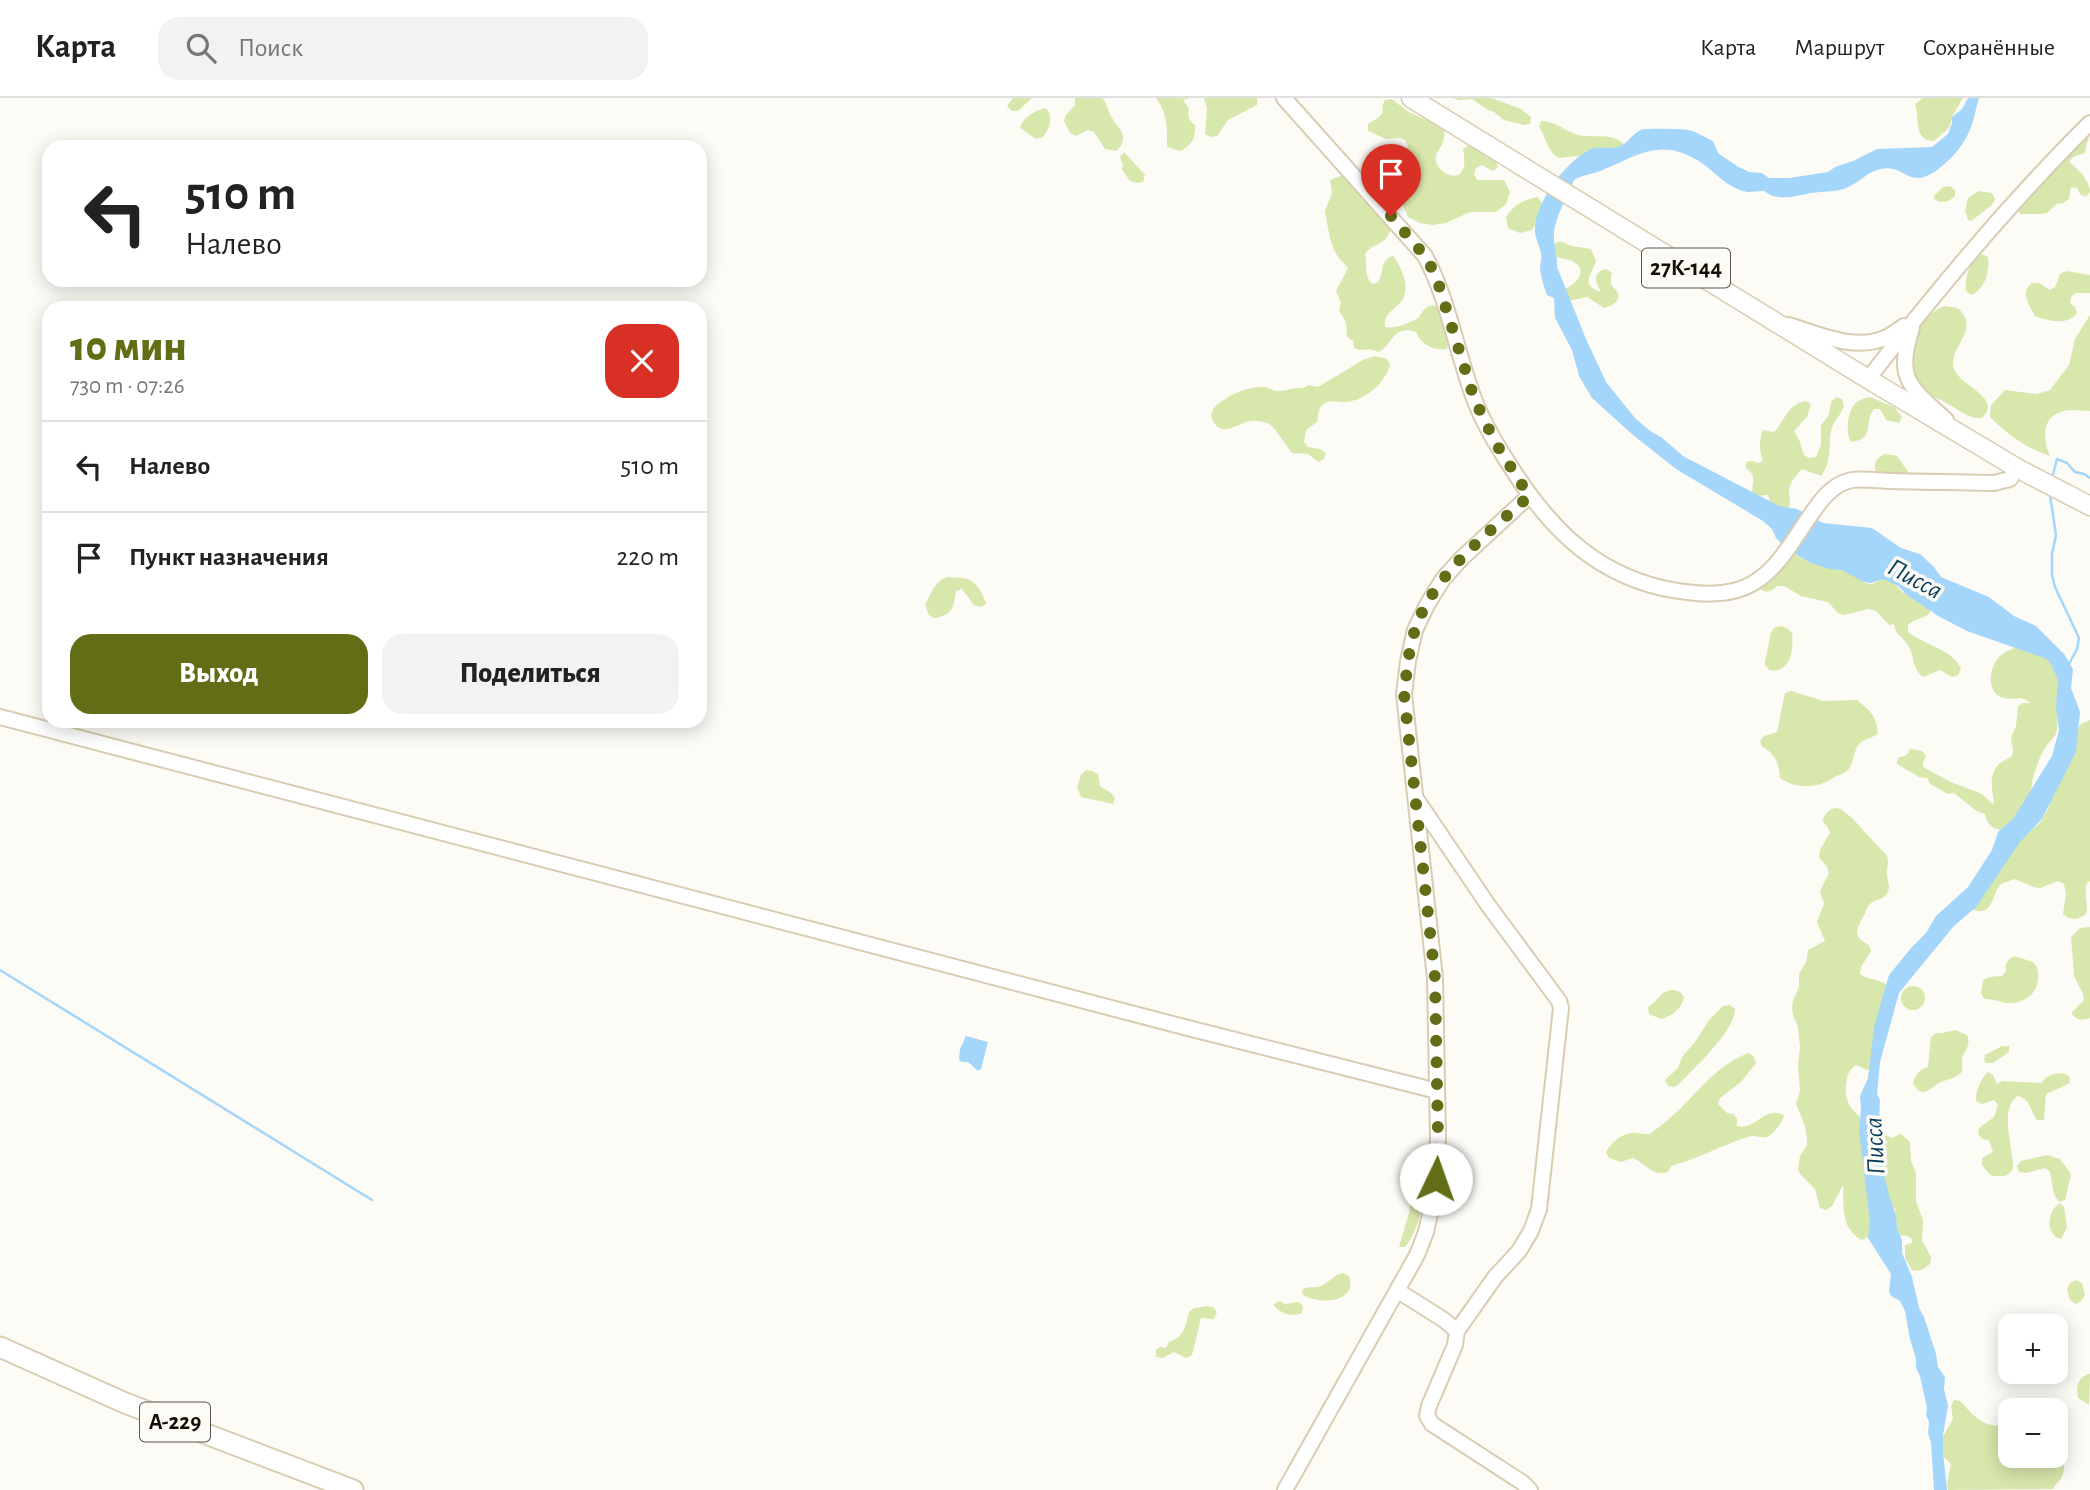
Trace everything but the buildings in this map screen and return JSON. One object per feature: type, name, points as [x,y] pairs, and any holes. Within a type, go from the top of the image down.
[{"type":"highway","name":"А-229","points":[[0,1347],[125,1403],[353,1490]]},
{"type":"main road","name":"27К-144","points":[[1410,98],[1969,440],[2090,506]]},
{"type":"street","points":[[1284,98],[1425,256],[1436,276],[1474,398],[1495,442],[1529,496],[1550,521],[1588,554],[1608,567],[1649,584],[1695,594],[1739,590],[1770,571],[1828,492],[1851,480],[1994,482],[2010,480],[2017,468]]},
{"type":"street","points":[[1868,379],[1978,243],[2090,122]]},
{"type":"street","points":[[1771,320],[1844,342],[1867,343],[1886,338],[1914,320]]},
{"type":"street","points":[[1914,320],[1905,355],[1904,365],[1908,380],[1917,394],[1969,440]]},
{"type":"street","points":[[1285,1490],[1417,1255],[1426,1232],[1436,1179],[1438,1137],[1435,978],[1404,694],[1415,630],[1443,579],[1529,496]]},
{"type":"street","points":[[0,717],[1437,1091]]},
{"type":"street","points":[[1416,798],[1488,905],[1559,1001],[1561,1008],[1539,1209],[1531,1231],[1519,1251],[1495,1277],[1457,1331],[1455,1345],[1427,1416],[1432,1424],[1530,1490]]},
{"type":"street","points":[[1398,1291],[1457,1331]]},
{"type":"green space","points":[[1013,98],[1032,98],[1018,111],[1012,111],[1007,106]]},
{"type":"green space","points":[[1075,98],[1104,100],[1123,137],[1121,146],[1116,151],[1105,149],[1094,132],[1088,130],[1076,136],[1070,133],[1064,121],[1075,105]]},
{"type":"green space","points":[[1156,98],[1189,98],[1183,100],[1189,109],[1189,118],[1195,125],[1195,134],[1190,144],[1180,151],[1167,147],[1165,116]]},
{"type":"green space","points":[[1204,98],[1257,98],[1257,105],[1228,120],[1217,136],[1211,137],[1205,134],[1207,108]]},
{"type":"green space","points":[[1452,98],[1491,98],[1521,109],[1531,117],[1530,124],[1504,120],[1472,99]]},
{"type":"green space","points":[[1923,98],[1963,98],[1949,128],[1934,141],[1923,137],[1918,128],[1915,104]]},
{"type":"green space","points":[[1392,99],[1407,111],[1444,131],[1444,140],[1436,154],[1436,162],[1444,172],[1456,176],[1462,171],[1463,149],[1468,145],[1496,161],[1498,167],[1493,171],[1482,165],[1476,168],[1474,174],[1477,180],[1504,180],[1510,192],[1506,204],[1496,212],[1470,212],[1446,223],[1433,225],[1408,217],[1401,201],[1403,195],[1414,188],[1412,175],[1407,171],[1398,175],[1394,199],[1383,193],[1375,184],[1381,166],[1378,160],[1380,154],[1386,150],[1405,152],[1408,146],[1405,140],[1386,139],[1368,131],[1368,124],[1383,112],[1385,100]]},
{"type":"green space","points":[[1046,108],[1050,122],[1043,137],[1036,139],[1020,128],[1030,115]]},
{"type":"green space","points":[[1541,121],[1550,122],[1578,135],[1615,139],[1625,146],[1584,159],[1578,156],[1559,158],[1549,148],[1539,127]]},
{"type":"green space","points":[[2090,129],[2085,153],[2073,157],[2069,162],[2088,183],[2090,192],[2086,197],[2080,194],[2077,188],[2071,187],[2069,199],[2057,204],[2047,213],[2021,214],[2015,210]]},
{"type":"green space","points":[[1124,152],[1145,175],[1143,182],[1130,181],[1122,170],[1120,157]]},
{"type":"green space","points":[[1346,177],[1391,228],[1383,241],[1365,254],[1367,274],[1372,284],[1378,282],[1384,263],[1393,256],[1404,276],[1405,294],[1388,314],[1385,327],[1407,324],[1418,318],[1429,306],[1435,306],[1444,320],[1448,338],[1447,349],[1428,346],[1416,332],[1408,330],[1397,333],[1378,352],[1354,348],[1353,341],[1347,336],[1336,291],[1348,268],[1332,245],[1325,211],[1332,193],[1330,180]]},
{"type":"green space","points":[[1950,186],[1955,190],[1953,198],[1943,202],[1934,199],[1943,187]]},
{"type":"green space","points":[[1979,191],[1992,193],[1995,199],[1992,205],[1971,221],[1965,211],[1968,198]]},
{"type":"green space","points":[[1538,197],[1545,208],[1532,230],[1520,233],[1508,228],[1506,217],[1513,209],[1524,201]]},
{"type":"green space","points":[[1560,241],[1591,249],[1596,261],[1589,279],[1590,286],[1601,292],[1596,276],[1606,269],[1612,273],[1611,284],[1617,290],[1618,298],[1615,302],[1604,308],[1587,297],[1568,301],[1565,289],[1576,281],[1580,270],[1572,261],[1557,257],[1554,244]]},
{"type":"green space","points":[[1982,254],[1988,257],[1987,274],[1980,289],[1971,295],[1966,291],[1967,275],[1974,261]]},
{"type":"green space","points":[[2066,271],[2090,275],[2090,293],[2076,293],[2071,297],[2070,303],[2077,313],[2063,321],[2035,316],[2027,299],[2028,287],[2032,283],[2039,283],[2050,290],[2055,287],[2060,274]]},
{"type":"green space","points":[[1945,306],[1958,308],[1967,324],[1955,354],[1954,369],[1984,398],[1987,411],[1982,418],[1966,415],[1927,392],[1916,381],[1912,371],[1913,348],[1921,327],[1936,310]]},
{"type":"green space","points":[[2090,315],[2090,411],[2064,411],[2050,419],[2045,437],[2050,456],[2025,445],[2004,430],[1990,417],[1991,405],[2005,390],[2037,394],[2050,390],[2069,365],[2075,339]]},
{"type":"green space","points":[[1375,356],[1387,359],[1390,365],[1379,384],[1353,401],[1325,403],[1320,409],[1317,422],[1306,430],[1304,442],[1308,447],[1326,453],[1324,459],[1318,462],[1308,454],[1292,453],[1269,424],[1254,421],[1222,429],[1216,426],[1212,418],[1216,406],[1239,392],[1259,387],[1278,391],[1304,388],[1308,385],[1318,387],[1363,360]]},
{"type":"green space","points":[[1836,397],[1842,399],[1844,406],[1832,428],[1828,460],[1821,476],[1802,469],[1790,485],[1788,509],[1771,505],[1768,495],[1756,496],[1752,491],[1753,475],[1746,468],[1746,462],[1763,461],[1760,446],[1763,430],[1774,432],[1790,409],[1806,401],[1811,404],[1807,417],[1794,431],[1804,455],[1809,458],[1816,457],[1821,445],[1821,425],[1829,415],[1831,402]]},
{"type":"green space","points":[[1870,397],[1894,407],[1902,417],[1899,423],[1886,420],[1880,409],[1874,409],[1864,438],[1851,442],[1848,427],[1851,409],[1858,401]]},
{"type":"green space","points":[[1885,454],[1897,456],[1909,473],[1904,477],[1878,475],[1875,463]]},
{"type":"green space","points":[[1794,554],[1849,567],[1864,583],[1872,584],[1884,578],[1895,584],[1903,593],[1909,590],[1931,607],[1930,613],[1908,625],[1908,632],[1952,657],[1961,669],[1958,675],[1952,677],[1940,670],[1923,677],[1916,669],[1910,648],[1897,633],[1894,624],[1889,625],[1876,611],[1869,609],[1844,615],[1838,613],[1828,602],[1801,596],[1784,586],[1777,586],[1767,592],[1759,588],[1757,585],[1787,555]]},
{"type":"green space","points":[[948,577],[965,578],[974,583],[986,604],[980,607],[974,605],[962,589],[956,591],[949,612],[941,617],[934,618],[929,615],[925,605],[931,592]]},
{"type":"green space","points":[[1781,626],[1792,633],[1790,659],[1782,668],[1769,670],[1765,662],[1771,633],[1774,628]]},
{"type":"green space","points":[[2019,645],[2048,656],[2059,679],[2057,730],[2040,757],[2030,796],[2021,805],[2023,818],[2002,830],[1993,827],[1985,814],[1978,812],[1954,793],[1948,794],[1930,784],[1927,778],[1919,777],[1897,764],[1897,761],[1910,749],[1922,751],[1926,756],[1923,767],[1982,794],[1994,805],[1994,771],[1999,764],[2012,756],[2011,738],[2016,726],[2018,706],[2031,703],[2024,699],[1998,695],[1991,686],[1991,673],[2000,656]]},
{"type":"green space","points":[[1791,691],[1824,701],[1857,700],[1876,722],[1878,733],[1859,744],[1848,770],[1813,786],[1800,786],[1780,778],[1776,760],[1762,747],[1760,741],[1764,736],[1777,732],[1785,693]]},
{"type":"green space","points":[[2090,720],[2090,881],[2086,887],[2086,914],[2074,919],[2063,914],[2066,894],[2064,884],[2058,881],[2040,888],[2015,879],[2001,884],[1991,904],[1984,911],[1972,909],[2020,840],[2040,823],[2077,730],[2081,724]]},
{"type":"green space","points":[[1086,770],[1098,774],[1100,786],[1115,798],[1113,804],[1081,797],[1077,787]]},
{"type":"green space","points":[[1834,808],[1841,809],[1852,818],[1887,856],[1888,861],[1888,890],[1885,896],[1868,906],[1857,932],[1871,951],[1861,967],[1860,974],[1889,987],[1873,1068],[1867,1070],[1856,1065],[1848,1074],[1846,1085],[1851,1107],[1868,1122],[1873,1234],[1862,1240],[1850,1230],[1847,1223],[1843,1185],[1832,1206],[1826,1210],[1820,1208],[1815,1189],[1798,1169],[1807,1139],[1796,1104],[1800,1091],[1800,1047],[1798,1027],[1792,1009],[1799,987],[1799,974],[1806,962],[1808,950],[1825,941],[1817,922],[1824,904],[1820,891],[1829,873],[1819,857],[1830,833],[1823,822],[1824,817]]},
{"type":"green space","points":[[2090,927],[2090,1018],[2081,1020],[2071,1013],[2084,1000],[2074,976],[2071,937],[2080,928]]},
{"type":"green space","points":[[2014,956],[2033,962],[2037,967],[2038,980],[2034,991],[2019,1002],[2005,1003],[1984,999],[1981,993],[1983,980],[2002,976],[2007,962]]},
{"type":"green space","points":[[1913,986],[1922,989],[1925,998],[1922,1007],[1913,1010],[1904,1007],[1901,998],[1904,989]]},
{"type":"green space","points":[[1674,990],[1684,997],[1676,1011],[1661,1019],[1649,1014],[1648,1007],[1662,994]]},
{"type":"green space","points":[[1730,1005],[1735,1009],[1733,1018],[1722,1038],[1680,1083],[1675,1087],[1668,1086],[1665,1080],[1678,1068],[1682,1057],[1709,1020],[1723,1006]]},
{"type":"green space","points":[[1955,1030],[1967,1035],[1968,1039],[1962,1060],[1962,1072],[1927,1091],[1920,1091],[1913,1083],[1918,1073],[1928,1067],[1931,1037],[1936,1033]]},
{"type":"green space","points":[[2002,1046],[2009,1046],[2009,1052],[1993,1063],[1986,1063],[1985,1055]]},
{"type":"green space","points":[[1749,1053],[1756,1063],[1741,1082],[1720,1098],[1718,1104],[1727,1113],[1734,1114],[1737,1126],[1750,1125],[1771,1113],[1784,1115],[1769,1136],[1751,1136],[1738,1140],[1671,1166],[1668,1172],[1663,1173],[1654,1171],[1633,1158],[1621,1162],[1609,1158],[1606,1152],[1617,1140],[1631,1133],[1650,1134],[1720,1070]]},
{"type":"green space","points":[[1988,1072],[1993,1075],[1997,1084],[2002,1081],[2041,1083],[2050,1075],[2058,1073],[2069,1076],[2070,1083],[2046,1094],[2044,1120],[2037,1120],[2028,1103],[2022,1098],[2018,1096],[2012,1102],[2008,1130],[2013,1169],[2003,1176],[1990,1175],[1982,1165],[1982,1158],[1993,1152],[1989,1140],[1982,1139],[1978,1134],[1979,1128],[1994,1117],[1998,1105],[1994,1100],[1982,1104],[1976,1101],[1979,1085]]},
{"type":"green space","points":[[1901,1134],[1910,1142],[1911,1161],[1916,1173],[1916,1202],[1923,1220],[1922,1240],[1931,1257],[1930,1264],[1918,1271],[1912,1270],[1905,1258],[1905,1245],[1912,1243],[1912,1239],[1899,1235],[1896,1229],[1895,1209],[1889,1207],[1877,1158],[1881,1139],[1886,1135],[1892,1138]]},
{"type":"green space","points":[[2047,1155],[2060,1159],[2071,1174],[2065,1200],[2059,1202],[2054,1194],[2050,1172],[2045,1168],[2019,1172],[2017,1166],[2021,1161]]},
{"type":"green space","points":[[1414,1191],[1420,1192],[1421,1198],[1419,1221],[1409,1242],[1405,1247],[1399,1247],[1411,1196]]},
{"type":"green space","points":[[2060,1203],[2064,1207],[2067,1227],[2061,1239],[2052,1233],[2050,1228],[2052,1211]]},
{"type":"green space","points":[[1343,1273],[1349,1276],[1350,1285],[1343,1297],[1327,1301],[1303,1295],[1302,1290],[1321,1286]]},
{"type":"green space","points":[[2076,1280],[2082,1283],[2085,1295],[2076,1304],[2070,1300],[2067,1289],[2070,1283]]},
{"type":"green space","points":[[1279,1301],[1285,1304],[1298,1302],[1303,1306],[1302,1313],[1290,1315],[1283,1312],[1273,1305]]},
{"type":"green space","points":[[1213,1307],[1217,1312],[1214,1319],[1201,1318],[1192,1355],[1186,1358],[1174,1352],[1163,1358],[1156,1357],[1156,1350],[1160,1347],[1166,1348],[1169,1342],[1181,1334],[1189,1312],[1194,1308]]},
{"type":"green space","points":[[2088,1374],[2089,1405],[2078,1398],[2077,1390],[2079,1381]]},
{"type":"green space","points":[[1954,1400],[1960,1401],[1982,1421],[1998,1425],[1998,1468],[2064,1468],[2061,1479],[2053,1489],[1948,1490],[1951,1464],[1942,1455],[1940,1442],[1953,1419],[1951,1406]]},
{"type":"water","name":"Писса","points":[[1968,98],[1979,98],[1966,137],[1947,162],[1926,176],[1912,177],[1889,168],[1881,169],[1843,189],[1781,197],[1764,191],[1740,190],[1684,153],[1661,149],[1639,154],[1574,180],[1557,220],[1554,237],[1557,267],[1606,382],[1635,418],[1650,431],[1683,456],[1779,506],[1797,509],[1823,523],[1872,528],[1901,548],[1920,554],[1941,577],[1989,597],[2014,616],[2036,626],[2064,654],[2073,669],[2071,688],[2080,712],[2076,752],[2042,819],[2020,842],[1976,907],[1953,927],[1899,993],[1880,1062],[1877,1094],[1880,1100],[1878,1151],[1902,1240],[1902,1253],[1912,1277],[1938,1367],[1945,1377],[1944,1389],[1948,1406],[1943,1452],[1947,1490],[1934,1490],[1927,1408],[1905,1311],[1900,1301],[1891,1296],[1891,1274],[1868,1238],[1870,1222],[1859,1131],[1860,1096],[1868,1078],[1874,1027],[1889,975],[1926,933],[1936,916],[1968,887],[1992,850],[1998,832],[2013,819],[2052,756],[2059,730],[2056,707],[2058,679],[2049,661],[2044,658],[1967,631],[1940,617],[1908,596],[1898,586],[1883,579],[1864,582],[1842,570],[1811,563],[1788,550],[1763,521],[1676,469],[1633,435],[1592,398],[1579,376],[1572,350],[1555,318],[1554,298],[1547,295],[1540,269],[1541,253],[1535,230],[1537,216],[1547,194],[1571,164],[1593,148],[1620,146],[1641,130],[1692,131],[1713,141],[1718,153],[1749,172],[1762,173],[1769,178],[1789,178],[1828,172],[1877,149],[1932,147],[1948,134],[1952,117],[1962,109]]},
{"type":"water","points":[[966,1036],[988,1042],[981,1069],[978,1071],[968,1062],[959,1060],[960,1049]]},
{"type":"waterway","points":[[2052,478],[2057,459],[2067,463],[2075,472],[2090,478]]},
{"type":"waterway","points":[[2050,495],[2056,535],[2052,575],[2079,638],[2069,664]]},
{"type":"waterway","points":[[0,970],[372,1200]]},
{"type":"route","points":[[1391,216],[1425,256],[1436,276],[1474,398],[1495,442],[1529,496],[1443,579],[1415,630],[1408,661],[1404,694],[1435,978],[1438,1137],[1436,1179]]}]
